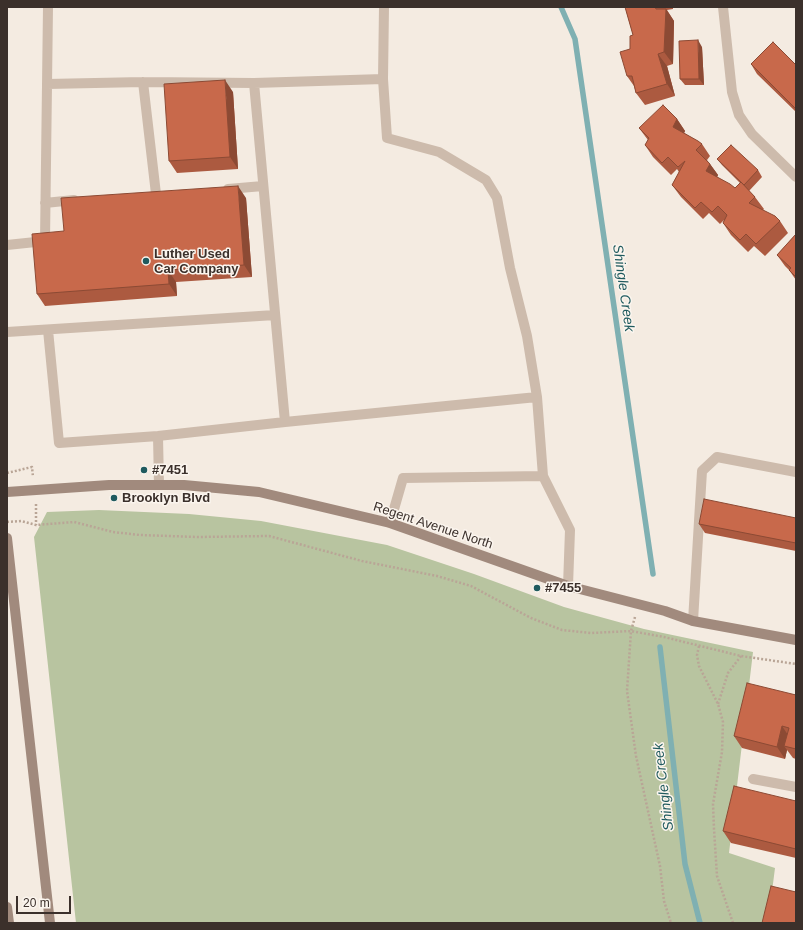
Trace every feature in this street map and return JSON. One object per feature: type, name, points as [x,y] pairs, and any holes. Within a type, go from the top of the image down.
[{"type":"street","points":[[7,245],[45,241],[48,7]]},
{"type":"street","points":[[384,7],[383,78],[387,138],[439,152],[486,180],[497,198],[510,268],[527,336],[538,397],[543,476],[570,530],[568,586]]},
{"type":"street","points":[[723,7],[732,92],[739,115],[752,134],[796,177]]},
{"type":"street","points":[[47,84],[143,82],[254,83],[383,78]]},
{"type":"street","points":[[143,82],[156,194]]},
{"type":"street","points":[[254,83],[285,422]]},
{"type":"street","points":[[217,190],[263,186]]},
{"type":"street","points":[[45,203],[85,200]]},
{"type":"street","points":[[7,332],[275,315]]},
{"type":"street","points":[[48,330],[59,443],[158,436],[538,397]]},
{"type":"street","points":[[158,436],[159,485]]},
{"type":"street","points":[[693,621],[702,471],[717,457],[796,472]]},
{"type":"street","points":[[390,523],[403,478],[543,476]]},
{"type":"street","name":"Regent Avenue North","points":[[7,492],[109,485],[184,485],[259,492],[390,523],[568,586],[638,604],[693,621],[796,640]]},
{"type":"street","points":[[7,538],[50,923]]},
{"type":"street","points":[[754,779],[796,787]]},
{"type":"street","points":[[7,907],[9,923]]},
{"type":"path","points":[[7,522],[21,521],[36,525],[74,522],[113,532],[148,535],[197,537],[269,536],[362,561],[437,576],[471,586],[531,618],[562,630],[591,633],[631,631],[741,656],[796,664]]},
{"type":"path","points":[[638,604],[631,631],[627,690],[635,749],[660,866],[664,901],[671,923]]},
{"type":"path","points":[[699,646],[697,655],[699,666],[718,704],[724,734],[713,804],[714,837],[717,876],[733,923]]},
{"type":"path","points":[[718,704],[728,673],[741,656]]},
{"type":"green space","points":[[99,510],[189,514],[261,521],[387,545],[474,574],[564,607],[644,629],[753,652],[729,853],[775,868],[768,923],[76,923],[34,537],[47,512]]},
{"type":"building","points":[[625,7],[655,7],[656,9],[666,9],[664,52],[658,54],[667,84],[636,93],[632,76],[627,76],[620,52],[630,49],[630,36],[633,35]]},
{"type":"building","points":[[698,40],[699,79],[680,79],[679,41]]},
{"type":"building","points":[[773,42],[796,65],[796,109],[751,64]]},
{"type":"building","points":[[225,80],[230,157],[169,161],[164,84]]},
{"type":"building","points":[[663,105],[677,119],[673,127],[702,144],[696,150],[710,164],[706,171],[735,188],[741,182],[755,197],[749,203],[775,216],[780,221],[756,244],[746,234],[740,240],[723,223],[727,215],[718,206],[712,212],[701,202],[695,208],[672,185],[685,161],[678,167],[668,157],[662,163],[645,145],[649,138],[639,128]]},
{"type":"building","points":[[731,145],[758,170],[744,185],[717,159]]},
{"type":"building","name":"Luther Used Car Company","points":[[238,186],[244,265],[168,270],[169,284],[37,294],[32,234],[64,231],[61,198]]},
{"type":"building","points":[[796,234],[796,277],[789,270],[791,268],[777,255]]},
{"type":"building","points":[[704,499],[796,518],[796,543],[699,524]]},
{"type":"building","points":[[747,683],[796,695],[796,749],[784,746],[789,728],[782,726],[777,747],[734,736]]},
{"type":"building","points":[[734,786],[796,801],[796,849],[723,831]]},
{"type":"building","points":[[771,886],[796,892],[796,923],[762,923]]},
{"type":"waterway","name":"Shingle Creek","points":[[561,7],[575,39],[653,574]]},
{"type":"waterway","name":"Shingle Creek","points":[[660,647],[685,864],[700,923]]},
{"type":"place","name":"Luther Used Car Company","points":[[146,261]]},
{"type":"place","name":"#7451","points":[[144,470]]},
{"type":"place","name":"Brooklyn Blvd","points":[[114,498]]},
{"type":"place","name":"#7455","points":[[537,588]]}]
